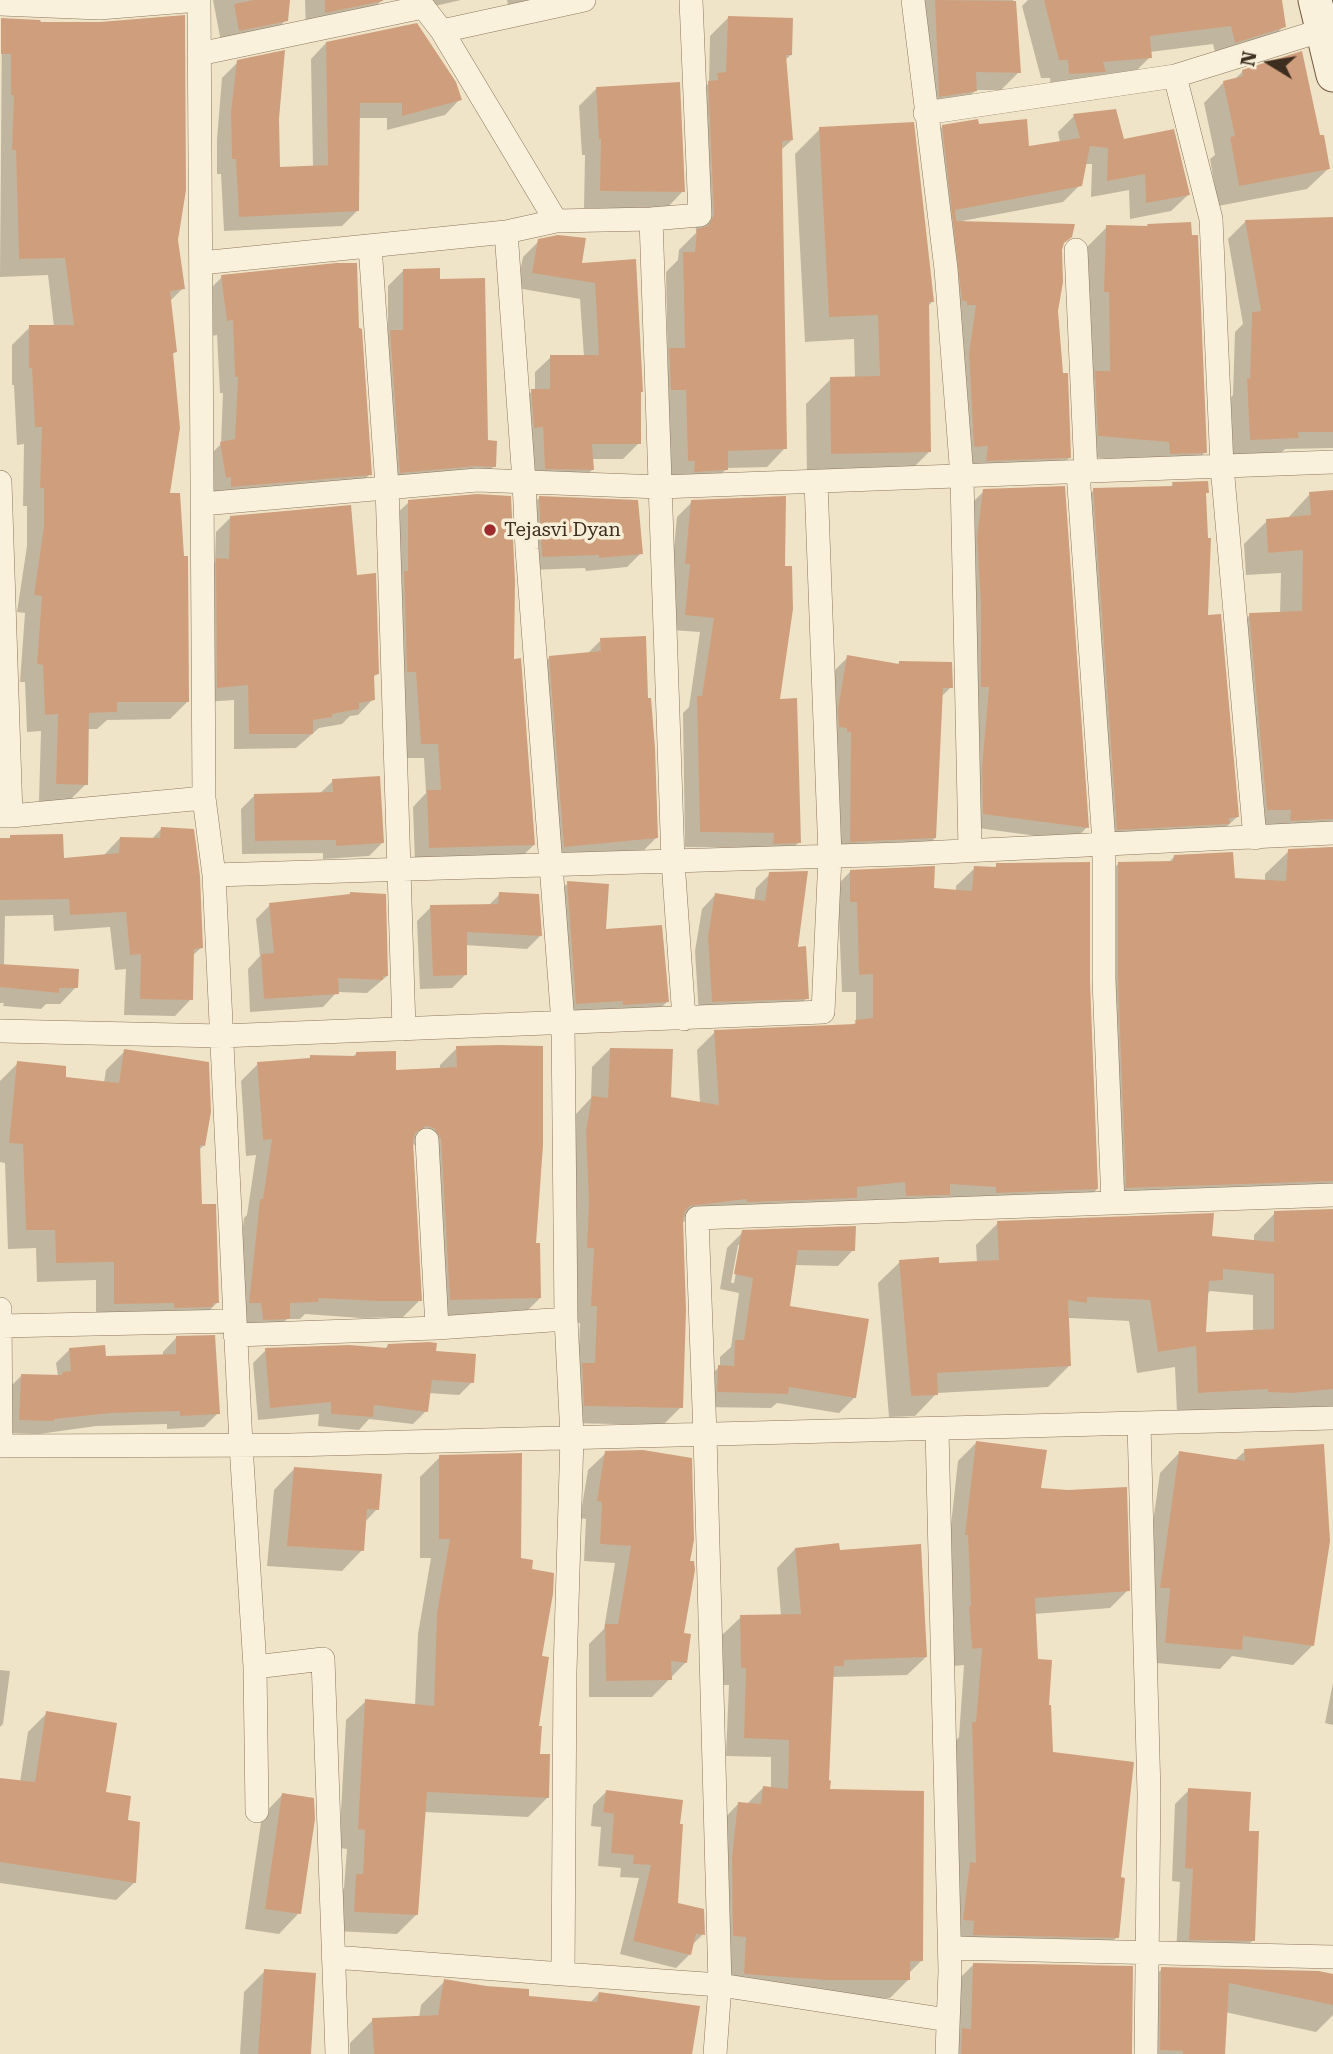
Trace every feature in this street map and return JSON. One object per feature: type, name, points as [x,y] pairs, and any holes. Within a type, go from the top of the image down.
[{"type":"street","points":[[0,4],[199,0],[204,798],[214,875],[241,1445],[255,1667],[257,1811]]},
{"type":"street","points":[[442,31],[584,0]]},
{"type":"street","points":[[201,263],[506,232],[556,221],[700,215],[691,0]]},
{"type":"street","points":[[912,0],[946,269],[962,477],[970,850]]},
{"type":"street","points":[[199,54],[421,4],[442,31],[556,221]]},
{"type":"street","points":[[925,113],[1175,76],[1319,15],[1333,75]]},
{"type":"street","points":[[1175,76],[1211,219],[1222,466],[1255,838]]},
{"type":"street","points":[[651,219],[673,861],[684,1019]]},
{"type":"street","points":[[506,232],[563,1023],[566,1319],[572,1437],[565,1671],[563,1974]]},
{"type":"street","points":[[370,246],[387,486],[404,1028]]},
{"type":"street","points":[[1076,250],[1082,472],[1104,843],[1104,980],[1113,1203]]},
{"type":"street","points":[[202,504],[477,480],[660,487],[1333,462]]},
{"type":"street","points":[[0,482],[6,816],[204,798]]},
{"type":"street","points":[[0,1031],[221,1036],[823,1012],[830,856],[816,482]]},
{"type":"street","points":[[214,875],[830,856],[1333,833]]},
{"type":"street","points":[[427,1140],[437,1328]]},
{"type":"street","points":[[715,2054],[720,1985],[697,1218],[1333,1195]]},
{"type":"street","points":[[566,1319],[437,1328],[235,1328],[1,1318],[1,1446],[241,1445],[1333,1418]]},
{"type":"street","points":[[1139,1424],[1149,1794],[1146,2054]]},
{"type":"street","points":[[937,1429],[950,1948],[947,2054]]},
{"type":"street","points":[[255,1667],[323,1659],[337,2054]]},
{"type":"street","points":[[950,1948],[1333,1957]]},
{"type":"street","points":[[333,1958],[720,1985],[948,2020]]},
{"type":"building","points":[[254,0],[290,0],[288,21],[239,31],[234,4]]},
{"type":"building","points":[[325,0],[383,0],[383,1],[325,13]]},
{"type":"building","points":[[935,0],[1016,1],[1021,73],[976,72],[977,91],[939,97]]},
{"type":"building","points":[[1044,0],[1282,0],[1286,27],[1235,43],[1231,26],[1150,36],[1152,58],[1103,62],[1106,72],[1069,74],[1068,60],[1059,60]]},
{"type":"building","points":[[185,15],[186,190],[178,240],[185,289],[170,291],[177,352],[173,353],[180,428],[170,493],[180,493],[184,556],[188,556],[189,702],[117,702],[117,712],[89,713],[88,785],[56,784],[58,714],[45,715],[43,665],[37,664],[42,596],[34,595],[44,526],[44,488],[40,488],[42,427],[35,427],[32,368],[29,368],[29,325],[74,325],[65,258],[19,259],[16,150],[12,150],[14,95],[11,95],[11,54],[1,54],[1,18],[41,22],[100,22]]},
{"type":"building","points":[[728,16],[793,18],[792,55],[786,55],[793,140],[782,141],[787,449],[728,451],[728,470],[694,472],[695,461],[688,461],[686,390],[671,390],[669,348],[685,348],[683,252],[695,252],[697,229],[708,226],[714,215],[708,81],[718,80],[717,73],[726,72]]},
{"type":"building","points":[[417,23],[456,82],[462,100],[402,116],[402,103],[360,103],[359,211],[239,217],[236,159],[232,159],[231,112],[237,60],[285,50],[279,119],[280,167],[328,165],[326,42]]},
{"type":"building","points":[[1302,51],[1330,169],[1239,186],[1230,137],[1235,136],[1223,81],[1243,76],[1242,70]]},
{"type":"building","points":[[680,82],[685,192],[600,191],[601,139],[596,87]]},
{"type":"building","points":[[1116,109],[1124,139],[1174,129],[1190,195],[1146,203],[1145,174],[1107,181],[1108,148],[1090,146],[1082,186],[955,210],[956,221],[1075,224],[1072,237],[1064,243],[1062,250],[1063,282],[1058,311],[1063,373],[1068,373],[1071,458],[986,461],[988,446],[974,447],[969,353],[976,305],[967,305],[967,301],[962,301],[942,125],[978,119],[979,124],[1027,119],[1029,146],[1080,138],[1073,114]]},
{"type":"building","points":[[914,122],[934,302],[929,302],[931,452],[831,454],[830,377],[880,376],[878,315],[829,317],[819,127]]},
{"type":"building","points":[[1333,217],[1333,432],[1298,432],[1299,438],[1250,440],[1247,378],[1250,379],[1252,312],[1261,311],[1245,220]]},
{"type":"building","points":[[1191,222],[1192,235],[1198,235],[1207,453],[1170,454],[1169,442],[1098,436],[1095,371],[1110,371],[1109,292],[1104,292],[1106,225],[1148,226],[1147,224]]},
{"type":"building","points":[[558,235],[586,238],[582,263],[636,259],[643,392],[641,444],[592,444],[594,470],[545,469],[543,427],[534,428],[531,389],[550,389],[550,355],[599,355],[595,283],[532,273],[538,239]]},
{"type":"building","points":[[357,263],[359,328],[362,329],[372,475],[231,487],[231,477],[226,478],[220,442],[235,439],[238,377],[235,377],[233,320],[227,321],[221,275]]},
{"type":"building","points":[[440,268],[440,279],[485,278],[488,440],[497,441],[496,467],[476,466],[400,473],[390,330],[403,330],[403,269]]},
{"type":"building","points":[[1208,481],[1208,538],[1211,538],[1208,615],[1221,614],[1239,817],[1229,818],[1230,824],[1117,830],[1093,488],[1173,486],[1172,482]]},
{"type":"building","points":[[1065,486],[1089,828],[983,814],[982,768],[989,687],[981,687],[981,604],[977,537],[983,489]]},
{"type":"building","points":[[1333,490],[1333,819],[1290,821],[1291,810],[1267,810],[1249,613],[1302,611],[1303,550],[1268,553],[1266,519],[1311,515],[1309,492]]},
{"type":"building","points":[[477,494],[511,496],[515,581],[514,659],[521,658],[535,845],[429,848],[427,790],[441,790],[438,744],[421,744],[416,672],[407,672],[404,571],[408,571],[408,500]]},
{"type":"building","points":[[539,496],[638,500],[643,554],[599,558],[599,555],[542,557]]},
{"type":"building","points":[[786,496],[785,566],[792,566],[793,609],[780,699],[797,698],[801,843],[773,844],[774,833],[700,832],[697,696],[702,696],[714,618],[685,615],[690,564],[685,564],[691,500]]},
{"type":"building","points":[[351,505],[357,575],[376,573],[379,674],[374,675],[375,700],[359,703],[359,709],[313,720],[313,734],[249,734],[248,685],[217,688],[216,558],[229,559],[230,516]]},
{"type":"building","points":[[646,636],[648,698],[651,698],[655,748],[658,838],[564,847],[549,656],[601,651],[600,638]]},
{"type":"building","points":[[847,655],[899,664],[899,661],[952,662],[953,688],[943,688],[936,838],[850,842],[851,732],[847,732],[847,728],[839,727],[838,709]]},
{"type":"building","points":[[380,776],[384,843],[336,846],[336,840],[255,841],[254,794],[333,792],[332,779]]},
{"type":"building","points":[[161,827],[194,829],[200,876],[203,948],[194,949],[193,1000],[140,999],[141,954],[130,955],[126,912],[70,915],[69,899],[0,900],[0,838],[10,838],[10,835],[63,834],[64,858],[119,853],[120,837],[160,838]]},
{"type":"building","points":[[1333,847],[1333,1181],[1126,1188],[1118,980],[1118,862],[1173,861],[1174,855],[1233,852],[1235,878],[1286,881],[1288,849]]},
{"type":"building","points":[[1090,862],[1090,981],[1098,1189],[996,1193],[996,1187],[950,1184],[950,1195],[906,1196],[905,1182],[857,1187],[857,1198],[747,1202],[747,1199],[690,1206],[683,1219],[686,1310],[683,1408],[584,1406],[582,1363],[595,1363],[597,1306],[591,1306],[594,1248],[587,1248],[589,1203],[586,1131],[592,1096],[608,1098],[610,1048],[673,1049],[671,1097],[719,1105],[714,1030],[856,1024],[855,1020],[873,1018],[873,974],[859,975],[857,902],[850,902],[850,870],[935,866],[934,888],[972,891],[974,866],[996,867],[996,863]]},
{"type":"building","points":[[808,871],[798,947],[806,946],[809,999],[712,1002],[708,936],[715,893],[765,901],[769,872]]},
{"type":"building","points":[[567,881],[609,884],[606,929],[662,925],[669,1002],[576,1004]]},
{"type":"building","points":[[350,892],[386,894],[388,976],[383,976],[383,980],[338,978],[339,994],[264,999],[261,954],[274,953],[269,903]]},
{"type":"building","points":[[499,892],[539,894],[542,936],[467,932],[467,975],[433,976],[430,905],[498,904]]},
{"type":"building","points":[[0,964],[79,969],[78,988],[59,988],[59,993],[0,987]]},
{"type":"building","points":[[456,1046],[543,1046],[543,1145],[536,1243],[540,1243],[541,1298],[450,1300],[441,1139],[434,1128],[426,1126],[415,1133],[413,1141],[422,1301],[318,1298],[319,1302],[290,1303],[290,1319],[263,1320],[261,1303],[249,1303],[260,1199],[263,1199],[272,1139],[263,1140],[257,1062],[310,1058],[310,1055],[356,1056],[356,1052],[396,1051],[396,1070],[457,1067]]},
{"type":"building","points":[[124,1049],[209,1062],[211,1112],[205,1146],[200,1145],[202,1204],[216,1204],[219,1303],[213,1303],[213,1307],[174,1308],[174,1303],[114,1304],[114,1262],[56,1263],[55,1230],[26,1230],[23,1144],[9,1143],[17,1061],[66,1066],[66,1077],[119,1083]]},
{"type":"building","points":[[1333,1209],[1333,1389],[1293,1393],[1268,1392],[1268,1389],[1198,1393],[1196,1346],[1158,1352],[1150,1300],[1087,1297],[1087,1303],[1068,1300],[1071,1366],[937,1373],[938,1395],[911,1396],[899,1260],[939,1257],[939,1263],[999,1260],[997,1221],[1214,1213],[1212,1236],[1274,1242],[1274,1211]],"holes":[[[1223,1269],[1274,1274],[1274,1329],[1206,1332],[1209,1281],[1223,1280]]]},
{"type":"building","points":[[856,1226],[855,1251],[798,1250],[790,1306],[869,1319],[856,1398],[789,1387],[788,1394],[717,1392],[718,1365],[734,1366],[735,1340],[744,1340],[753,1278],[734,1274],[742,1230]]},
{"type":"building","points":[[215,1335],[220,1414],[180,1416],[180,1411],[111,1413],[54,1421],[19,1420],[21,1374],[62,1375],[62,1372],[71,1371],[69,1348],[105,1345],[106,1356],[176,1354],[176,1336]]},
{"type":"building","points":[[437,1343],[436,1351],[476,1354],[474,1383],[432,1380],[428,1412],[374,1405],[373,1417],[331,1414],[331,1402],[270,1408],[265,1348],[349,1345],[387,1348],[388,1344]]},
{"type":"building","points":[[976,1441],[1047,1450],[1041,1488],[1068,1490],[1127,1487],[1130,1591],[1035,1598],[1038,1659],[1052,1660],[1049,1705],[1053,1752],[1134,1762],[1121,1877],[1125,1878],[1119,1938],[973,1935],[974,1921],[963,1920],[970,1862],[976,1863],[972,1722],[976,1722],[982,1648],[972,1649],[968,1535],[965,1535]]},
{"type":"building","points":[[1324,1444],[1330,1541],[1314,1646],[1243,1636],[1242,1650],[1165,1643],[1170,1588],[1160,1588],[1179,1451],[1245,1461],[1244,1449]]},
{"type":"building","points":[[643,1450],[692,1458],[694,1540],[690,1561],[694,1561],[695,1570],[684,1633],[691,1634],[687,1663],[671,1661],[672,1680],[606,1681],[605,1624],[618,1624],[631,1546],[600,1544],[602,1502],[597,1501],[605,1451]]},
{"type":"building","points":[[522,1453],[521,1558],[533,1560],[532,1569],[554,1573],[542,1656],[549,1657],[539,1726],[542,1726],[540,1754],[550,1754],[549,1798],[427,1792],[418,1915],[354,1912],[356,1874],[363,1874],[365,1830],[358,1829],[365,1699],[434,1706],[437,1613],[450,1539],[439,1539],[439,1455]]},
{"type":"building","points":[[294,1467],[382,1474],[379,1510],[367,1509],[364,1551],[287,1546]]},
{"type":"building","points":[[839,1543],[840,1550],[921,1544],[927,1657],[844,1660],[844,1666],[834,1666],[829,1780],[830,1789],[924,1791],[923,1961],[910,1961],[910,1980],[826,1980],[744,1974],[746,1937],[733,1936],[732,1857],[738,1802],[761,1804],[763,1786],[788,1789],[789,1740],[744,1738],[746,1668],[741,1668],[740,1615],[801,1614],[795,1548]]},
{"type":"building","points":[[46,1711],[117,1723],[106,1792],[131,1796],[128,1820],[140,1822],[136,1883],[0,1862],[0,1778],[35,1782]]},
{"type":"building","points":[[1188,1788],[1251,1792],[1249,1831],[1259,1831],[1255,1941],[1189,1940],[1193,1869],[1185,1868]]},
{"type":"building","points":[[606,1790],[683,1800],[678,1903],[704,1909],[705,1935],[696,1934],[691,1955],[633,1941],[651,1865],[633,1864],[634,1855],[611,1853],[614,1814],[603,1812]]},
{"type":"building","points":[[282,1793],[314,1798],[315,1819],[301,1914],[265,1909]]},
{"type":"building","points":[[973,1963],[1133,1966],[1132,2054],[961,2054],[962,2028],[971,2029]]},
{"type":"building","points":[[1161,1967],[1319,1971],[1333,1974],[1333,2005],[1229,1983],[1225,2054],[1183,2054],[1183,2051],[1160,2050]]},
{"type":"building","points":[[264,1969],[316,1973],[311,2054],[258,2054]]},
{"type":"building","points":[[444,1979],[529,1989],[529,1996],[597,2002],[599,1992],[700,2006],[692,2054],[374,2054],[372,2018],[438,2015]]},
{"type":"place","name":"Tejasvi Dyan","points":[[490,530]]}]
